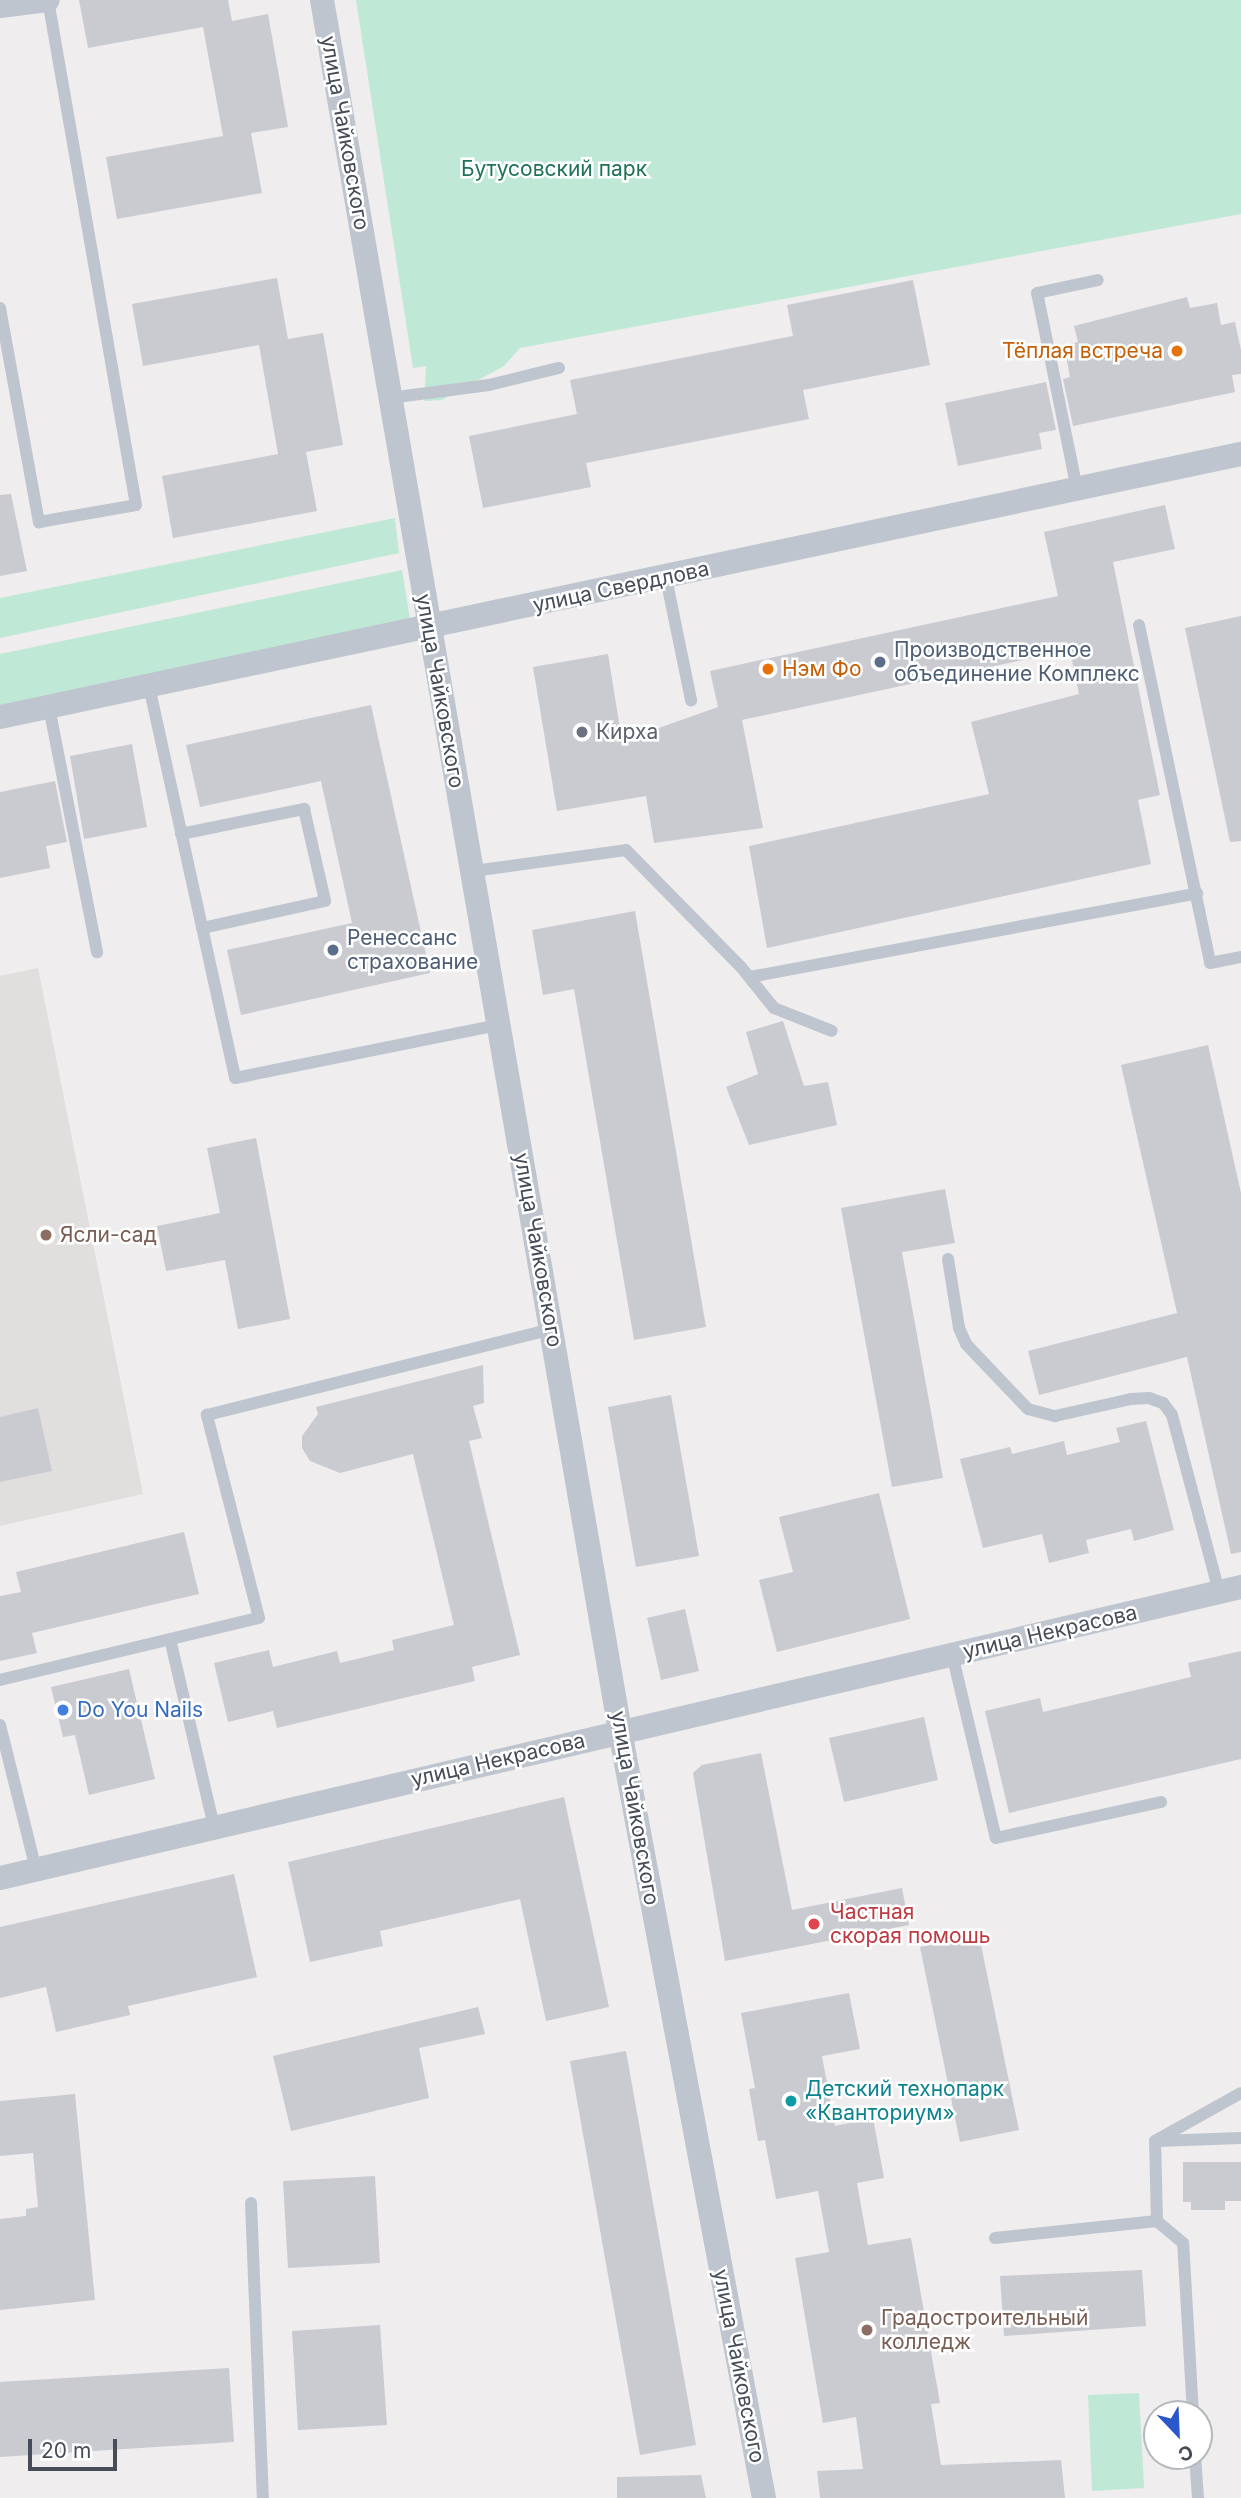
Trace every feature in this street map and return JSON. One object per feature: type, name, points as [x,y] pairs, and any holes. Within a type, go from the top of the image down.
[{"type":"street","points":[[0,6],[48,0]]},
{"type":"street","name":"улица Чайковского","points":[[322,0],[428,628],[473,871],[621,1731],[764,2498]]},
{"type":"street","name":"улица Свердлова","points":[[0,717],[1241,454]]},
{"type":"street","name":"улица Некрасова","points":[[0,1878],[1230,1590]]},
{"type":"lane","points":[[0,308],[39,522],[136,505],[48,0]]},
{"type":"lane","points":[[1077,489],[1037,293],[1098,280]]},
{"type":"lane","points":[[389,398],[489,385],[559,368]]},
{"type":"lane","points":[[666,578],[691,700]]},
{"type":"lane","points":[[1139,625],[1210,963],[1241,957]]},
{"type":"lane","points":[[149,686],[234,1078],[499,1025]]},
{"type":"lane","points":[[49,707],[97,952]]},
{"type":"lane","points":[[181,834],[304,809],[325,901],[202,928]]},
{"type":"lane","points":[[473,871],[626,850],[750,977],[774,1007],[832,1031]]},
{"type":"lane","points":[[750,977],[1196,892]]},
{"type":"lane","points":[[947,1259],[958,1328],[966,1344],[1028,1409],[1055,1416],[1140,1398],[1163,1404],[1172,1415],[1230,1590]]},
{"type":"lane","points":[[0,1680],[259,1618],[207,1415],[552,1329]]},
{"type":"lane","points":[[170,1639],[214,1827]]},
{"type":"lane","points":[[952,1654],[996,1838],[1161,1802]]},
{"type":"lane","points":[[0,1725],[36,1870]]},
{"type":"lane","points":[[1155,2141],[1241,2093]]},
{"type":"lane","points":[[1155,2141],[1241,2138]]},
{"type":"lane","points":[[1155,2141],[1157,2221],[1183,2244],[1192,2400]]},
{"type":"lane","points":[[251,2203],[262,2498]]},
{"type":"lane","points":[[995,2238],[1157,2221]]},
{"type":"lane","points":[[1196,2470],[1198,2498]]},
{"type":"shaded area","name":"Ясли-сад","points":[[38,968],[143,1494],[0,1526],[0,976]]},
{"type":"green space","name":"Бутусовский парк","points":[[356,0],[1241,0],[1241,214],[520,348],[504,366],[442,400],[424,401],[426,366],[413,368]]},
{"type":"green space","points":[[395,518],[399,553],[0,638],[0,598]]},
{"type":"green space","points":[[402,570],[410,619],[0,705],[0,654]]},
{"type":"green space","points":[[1139,2393],[1144,2488],[1092,2491],[1088,2395]]},
{"type":"building","points":[[79,0],[228,0],[232,21],[268,14],[288,127],[251,133],[262,193],[117,219],[106,157],[223,136],[203,27],[88,48]]},
{"type":"building","points":[[277,278],[288,339],[323,333],[343,445],[306,452],[317,511],[173,538],[162,476],[278,454],[259,345],[143,366],[132,304]]},
{"type":"building","points":[[913,280],[930,365],[803,390],[809,419],[586,463],[591,487],[483,508],[469,436],[577,414],[570,380],[793,336],[787,305]]},
{"type":"building","points":[[1187,297],[1190,308],[1217,303],[1221,325],[1235,322],[1241,350],[1241,374],[1232,375],[1235,392],[1073,426],[1063,379],[1070,377],[1064,345],[1078,342],[1074,326]]},
{"type":"building","points":[[1046,382],[1056,430],[1039,433],[1042,449],[958,466],[945,403]]},
{"type":"building","points":[[11,494],[27,571],[0,576],[0,495]]},
{"type":"building","points":[[1165,505],[1175,549],[1113,562],[1160,795],[1138,800],[1151,864],[767,948],[749,846],[989,794],[971,722],[1079,694],[1070,650],[742,720],[763,828],[654,843],[646,796],[557,811],[533,667],[608,654],[622,741],[718,707],[710,671],[1058,596],[1044,532]]},
{"type":"building","points":[[1241,616],[1241,841],[1230,842],[1185,628]]},
{"type":"building","points":[[371,705],[430,973],[241,1015],[227,950],[352,923],[321,781],[200,807],[186,745]]},
{"type":"building","points":[[132,744],[147,827],[84,839],[70,756]]},
{"type":"building","points":[[55,781],[67,842],[46,846],[50,868],[0,878],[0,792]]},
{"type":"building","points":[[635,911],[706,1327],[634,1340],[574,989],[543,995],[532,930]]},
{"type":"building","points":[[783,1021],[804,1086],[828,1082],[837,1125],[749,1145],[726,1087],[758,1074],[746,1032]]},
{"type":"building","points":[[1208,1045],[1241,1193],[1241,1552],[1231,1554],[1187,1357],[1039,1395],[1028,1351],[1177,1313],[1121,1065]]},
{"type":"building","points":[[256,1138],[290,1319],[238,1329],[225,1260],[166,1271],[157,1226],[220,1213],[207,1148]]},
{"type":"building","points":[[945,1189],[955,1243],[902,1252],[943,1478],[892,1487],[841,1208]]},
{"type":"building","points":[[483,1365],[484,1403],[473,1406],[482,1438],[469,1441],[520,1655],[472,1667],[475,1681],[277,1728],[273,1711],[228,1722],[214,1663],[269,1650],[273,1667],[337,1651],[340,1663],[394,1650],[392,1640],[454,1625],[413,1454],[340,1473],[310,1461],[302,1448],[302,1436],[318,1414],[316,1407]]},
{"type":"building","points":[[671,1395],[699,1556],[636,1567],[608,1407]]},
{"type":"building","points":[[38,1408],[52,1471],[0,1482],[0,1417]]},
{"type":"building","points":[[1146,1421],[1174,1530],[1134,1541],[1131,1529],[1086,1540],[1089,1553],[1049,1563],[1042,1534],[983,1548],[960,1459],[1010,1447],[1012,1454],[1064,1441],[1067,1455],[1120,1442],[1116,1428]]},
{"type":"building","points":[[879,1493],[910,1619],[777,1652],[759,1580],[793,1572],[779,1517]]},
{"type":"building","points":[[184,1532],[199,1594],[32,1633],[37,1653],[0,1661],[0,1596],[21,1592],[16,1572]]},
{"type":"building","points":[[685,1609],[699,1671],[661,1680],[647,1618]]},
{"type":"building","points":[[1241,1651],[1241,1759],[1009,1813],[985,1711],[1040,1698],[1043,1712],[1191,1677],[1188,1663]]},
{"type":"building","points":[[129,1669],[155,1779],[89,1795],[75,1735],[63,1737],[51,1687]]},
{"type":"building","points":[[924,1717],[938,1780],[844,1802],[829,1738]]},
{"type":"building","points":[[761,1753],[792,1910],[902,1888],[909,1925],[725,1961],[693,1773],[702,1765]]},
{"type":"building","points":[[564,1797],[609,2007],[546,2021],[520,1899],[380,1931],[383,1946],[310,1962],[288,1862]]},
{"type":"building","points":[[234,1874],[257,1977],[128,2006],[130,2015],[56,2032],[46,1987],[0,1998],[0,1927]]},
{"type":"building","points":[[979,1935],[1019,2130],[960,2142],[920,1947]]},
{"type":"building","name":"Градостроительный колледж","points":[[849,1993],[860,2049],[822,2056],[835,2126],[873,2118],[884,2178],[857,2183],[868,2245],[911,2238],[940,2403],[931,2404],[941,2465],[1061,2460],[1065,2498],[820,2498],[817,2471],[863,2469],[856,2417],[823,2423],[795,2258],[829,2252],[818,2191],[776,2199],[765,2140],[758,2141],[749,2089],[755,2088],[741,2013]]},
{"type":"building","points":[[478,2007],[485,2034],[419,2048],[429,2098],[291,2131],[273,2056]]},
{"type":"building","points":[[626,2051],[696,2445],[640,2455],[570,2061]]},
{"type":"building","points":[[75,2094],[95,2300],[0,2310],[0,2219],[26,2216],[26,2209],[38,2207],[33,2153],[0,2156],[0,2101]]},
{"type":"building","points":[[1183,2162],[1241,2162],[1241,2201],[1225,2201],[1225,2210],[1191,2210],[1191,2202],[1183,2202]]},
{"type":"building","points":[[375,2176],[380,2263],[288,2268],[283,2181]]},
{"type":"building","points":[[1142,2270],[1146,2326],[1004,2336],[1000,2276]]},
{"type":"building","points":[[380,2325],[387,2425],[298,2430],[292,2331]]},
{"type":"building","points":[[229,2368],[234,2442],[0,2457],[0,2382]]},
{"type":"building","points":[[701,2475],[706,2498],[617,2498],[617,2477]]},
{"type":"place","name":"Тёплая встреча","points":[[1177,351]]},
{"type":"place","name":"Производственное объединение Комплекс","points":[[880,662]]},
{"type":"place","name":"Нэм Фо","points":[[768,669]]},
{"type":"place","name":"Кирха","points":[[582,732]]},
{"type":"place","name":"Ренессанс страхование","points":[[333,950]]},
{"type":"place","name":"Ясли-сад","points":[[46,1235]]},
{"type":"place","name":"Do You Nails","points":[[63,1710]]},
{"type":"place","name":"Частная скорая помошь","points":[[814,1924]]},
{"type":"place","name":"Детский технопарк «Кванториум»","points":[[791,2101]]},
{"type":"place","name":"Градостроительный колледж","points":[[867,2330]]}]
